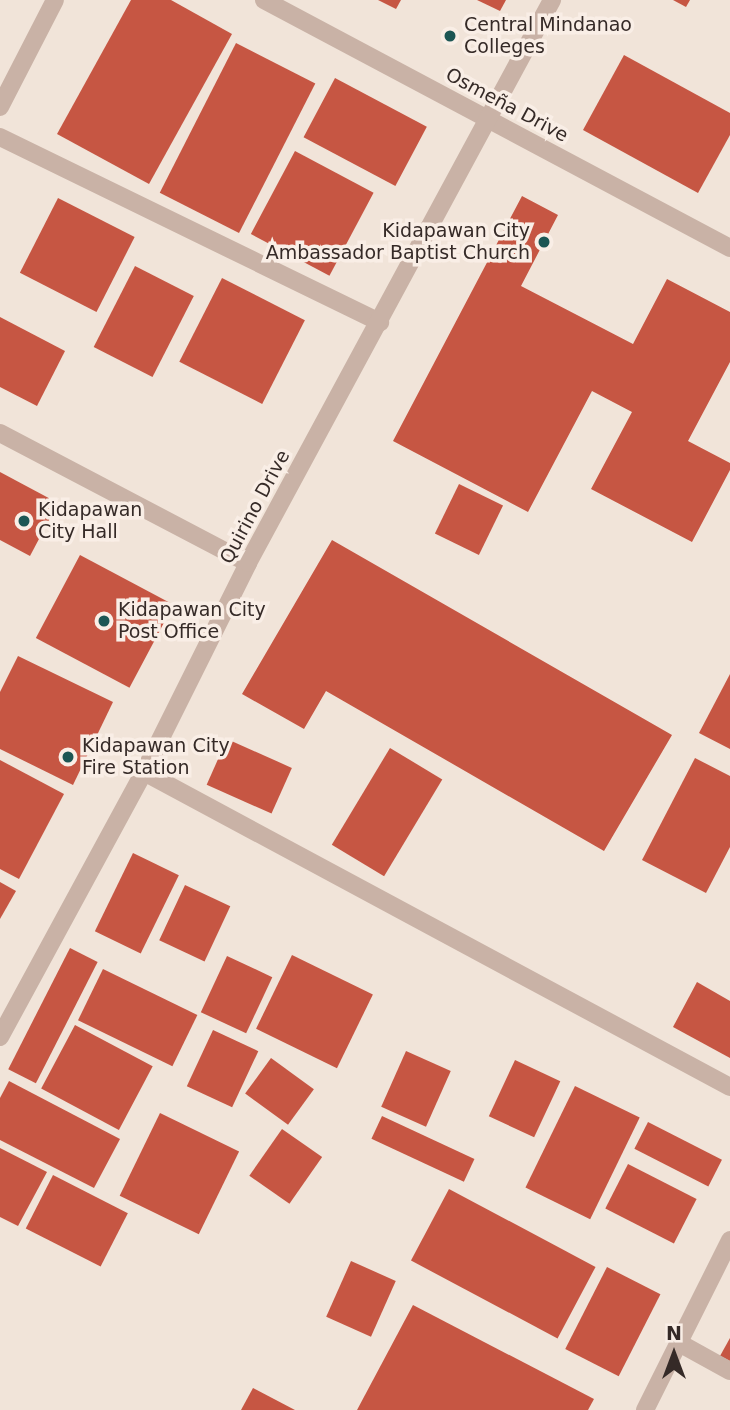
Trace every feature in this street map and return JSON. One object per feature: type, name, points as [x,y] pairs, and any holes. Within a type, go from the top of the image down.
[{"type":"street","points":[[0,107],[55,0]]},
{"type":"street","name":"Osmeña Drive","points":[[264,0],[730,248]]},
{"type":"street","name":"Quirino Drive","points":[[0,1037],[144,772],[248,563],[552,0]]},
{"type":"street","points":[[0,137],[380,322]]},
{"type":"street","points":[[0,433],[248,563]]},
{"type":"street","points":[[144,772],[730,1087]]},
{"type":"street","points":[[645,1410],[681,1344],[730,1241]]},
{"type":"street","points":[[681,1344],[730,1371]]},
{"type":"building","points":[[131,0],[171,0],[232,34],[149,184],[57,134]]},
{"type":"building","points":[[378,0],[401,0],[396,9]]},
{"type":"building","points":[[477,0],[506,0],[500,11]]},
{"type":"building","points":[[673,0],[690,0],[686,7]]},
{"type":"building","points":[[236,43],[315,83],[239,233],[160,193]]},
{"type":"building","points":[[624,55],[730,113],[730,135],[698,193],[583,130]]},
{"type":"building","points":[[335,78],[427,127],[395,186],[304,137]]},
{"type":"building","points":[[295,151],[374,193],[329,276],[251,234]]},
{"type":"building","points":[[522,196],[558,215],[521,286],[633,344],[667,279],[730,312],[730,362],[688,441],[730,463],[730,470],[692,542],[591,489],[632,412],[592,391],[528,512],[393,441]]},
{"type":"building","points":[[58,198],[135,237],[96,312],[20,273]]},
{"type":"building","points":[[135,266],[194,296],[152,377],[94,347]]},
{"type":"building","points":[[222,278],[305,320],[262,404],[179,362]]},
{"type":"building","points":[[0,317],[65,351],[37,406],[0,387]]},
{"type":"building","name":"Kidapawan City Hall","points":[[0,472],[58,503],[30,556],[0,540]]},
{"type":"building","points":[[459,484],[503,505],[479,555],[435,533]]},
{"type":"building","points":[[332,540],[672,735],[604,851],[326,691],[304,729],[242,694]]},
{"type":"building","name":"Kidapawan City Post Office","points":[[80,555],[174,605],[129,688],[36,638]]},
{"type":"building","points":[[18,656],[113,702],[73,785],[0,749],[0,692]]},
{"type":"building","points":[[730,674],[730,749],[699,733]]},
{"type":"building","points":[[227,739],[292,768],[272,814],[207,785]]},
{"type":"building","points":[[390,748],[442,779],[384,876],[332,845]]},
{"type":"building","points":[[695,758],[730,776],[730,847],[706,893],[642,860]]},
{"type":"building","points":[[0,760],[64,794],[19,879],[0,869]]},
{"type":"building","points":[[133,853],[179,875],[141,954],[95,931]]},
{"type":"building","points":[[0,882],[16,891],[0,919]]},
{"type":"building","points":[[185,885],[230,906],[205,961],[159,940]]},
{"type":"building","points":[[70,948],[98,962],[36,1083],[8,1069]]},
{"type":"building","points":[[292,955],[373,994],[337,1068],[256,1029]]},
{"type":"building","points":[[227,956],[272,977],[246,1033],[201,1012]]},
{"type":"building","points":[[103,969],[197,1015],[172,1066],[78,1020]]},
{"type":"building","points":[[697,982],[730,1001],[730,1058],[673,1027]]},
{"type":"building","points":[[75,1025],[153,1066],[119,1130],[41,1089]]},
{"type":"building","points":[[213,1030],[258,1051],[232,1107],[187,1086]]},
{"type":"building","points":[[406,1051],[451,1071],[426,1127],[381,1107]]},
{"type":"building","points":[[271,1058],[314,1089],[288,1125],[245,1094]]},
{"type":"building","points":[[515,1060],[560,1081],[534,1137],[489,1116]]},
{"type":"building","points":[[9,1081],[120,1139],[94,1188],[0,1140],[0,1098]]},
{"type":"building","points":[[575,1086],[640,1118],[590,1219],[525,1188]]},
{"type":"building","points":[[160,1113],[239,1152],[199,1234],[120,1196]]},
{"type":"building","points":[[382,1116],[474,1159],[464,1182],[371,1139]]},
{"type":"building","points":[[648,1122],[722,1160],[708,1186],[634,1149]]},
{"type":"building","points":[[282,1129],[322,1157],[289,1204],[249,1176]]},
{"type":"building","points":[[0,1148],[47,1172],[18,1226],[0,1217]]},
{"type":"building","points":[[628,1164],[697,1199],[674,1244],[605,1209]]},
{"type":"building","points":[[53,1175],[128,1213],[101,1267],[26,1228]]},
{"type":"building","points":[[449,1189],[596,1267],[558,1338],[411,1261]]},
{"type":"building","points":[[351,1261],[396,1281],[371,1337],[326,1317]]},
{"type":"building","points":[[607,1267],[660,1294],[619,1376],[565,1349]]},
{"type":"building","points":[[413,1305],[594,1399],[588,1410],[357,1410]]},
{"type":"building","points":[[730,1338],[730,1361],[720,1356]]},
{"type":"building","points":[[253,1388],[295,1410],[241,1410]]},
{"type":"place","name":"Central Mindanao Colleges","points":[[450,36]]},
{"type":"place","name":"Kidapawan City Ambassador Baptist Church","points":[[544,242]]},
{"type":"place","name":"Kidapawan City Hall","points":[[24,521]]},
{"type":"place","name":"Kidapawan City Post Office","points":[[104,621]]},
{"type":"place","name":"Kidapawan City Fire Station","points":[[68,757]]}]
